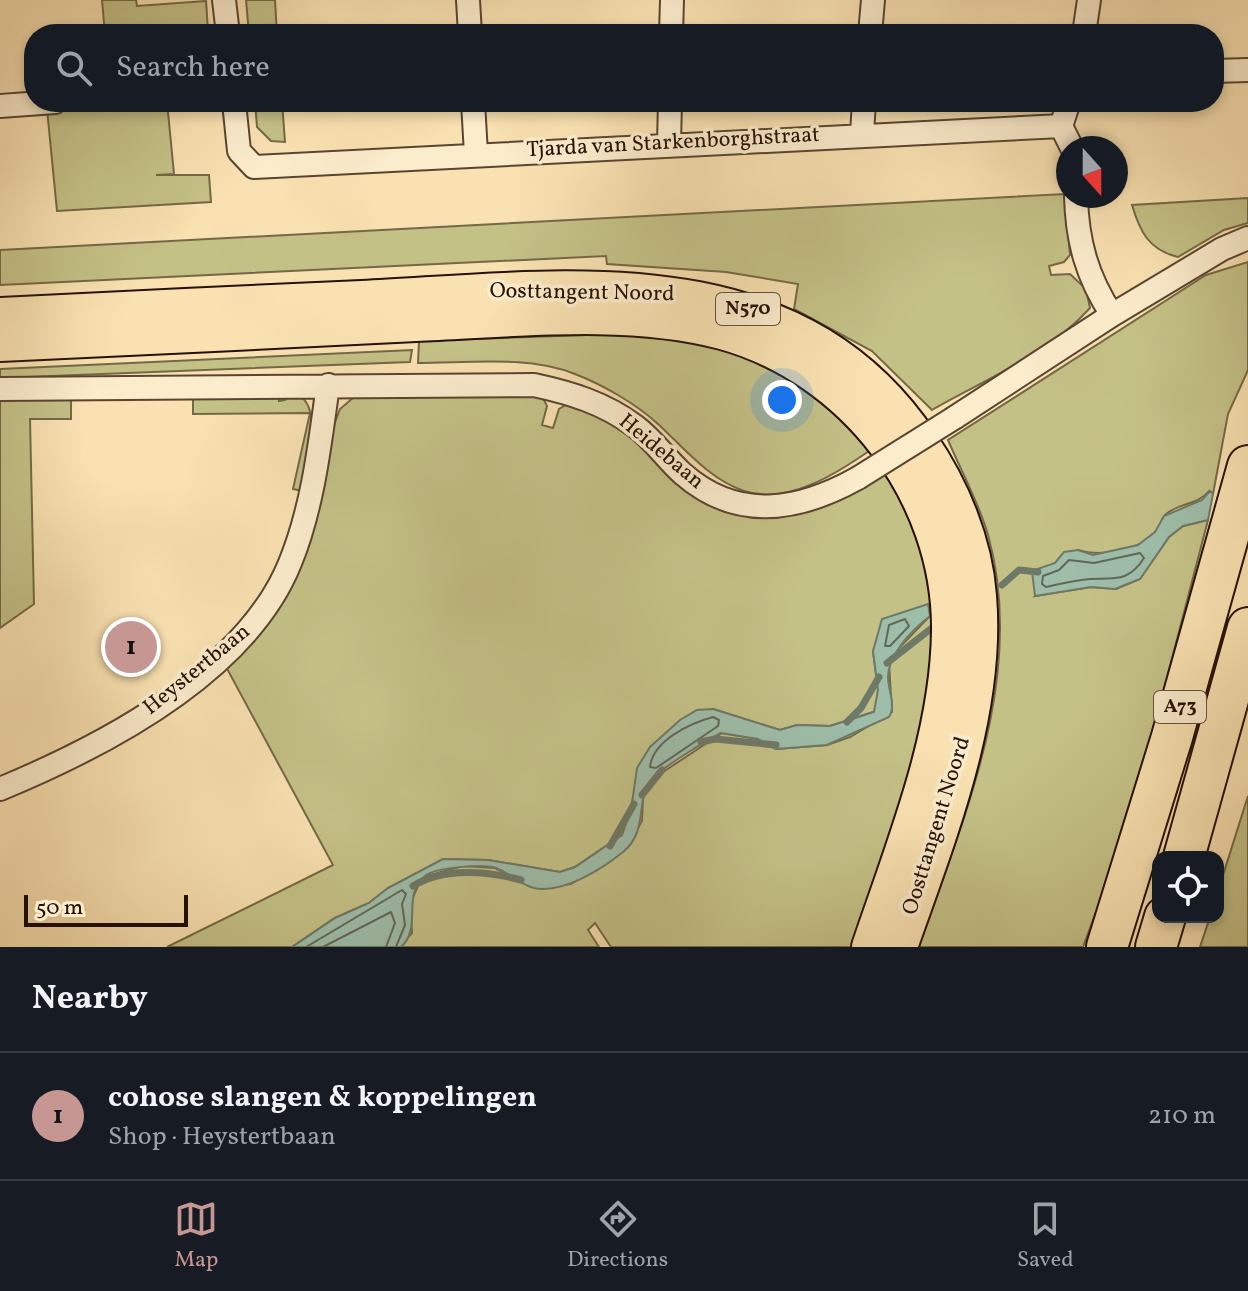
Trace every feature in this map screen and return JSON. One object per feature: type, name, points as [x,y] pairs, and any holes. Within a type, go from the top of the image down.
[{"type":"highway","name":"A73","points":[[1107,947],[1172,737],[1248,466]]},
{"type":"highway","name":"A73","points":[[1186,851],[1248,628]]},
{"type":"highway","points":[[1156,947],[1163,923]]},
{"type":"main road","name":"Oosttangent Noord","points":[[0,315],[497,291],[655,291],[741,307],[803,334],[835,354],[885,396],[934,461],[974,559],[980,597],[976,679],[964,738],[900,947]]},
{"type":"main road","name":"Oosttangent Noord","points":[[0,344],[515,320],[638,320],[721,332],[789,360],[822,380],[867,422],[901,464],[941,553],[948,591],[949,632],[938,723],[869,947]]},
{"type":"street","points":[[224,0],[227,24]]},
{"type":"street","points":[[468,0],[469,24]]},
{"type":"street","points":[[671,24],[672,0]]},
{"type":"street","points":[[871,24],[873,0]]},
{"type":"street","points":[[1085,24],[1089,0]]},
{"type":"street","points":[[1224,71],[1248,70]]},
{"type":"street","points":[[0,106],[24,104]]},
{"type":"street","name":"Tjarda van Starkenborghstraat","points":[[235,112],[239,151],[254,167],[862,133],[1061,126]]},
{"type":"street","points":[[474,112],[476,154]]},
{"type":"street","points":[[669,143],[670,112]]},
{"type":"street","points":[[862,133],[863,112]]},
{"type":"street","points":[[1066,112],[1061,126],[1066,136]]},
{"type":"street","points":[[1076,208],[1077,231],[1085,266],[1112,315]]},
{"type":"street","name":"Heidebaan","points":[[0,389],[507,383],[567,392],[606,408],[639,429],[696,485],[749,507],[780,508],[805,503],[858,478],[1112,315],[1222,249],[1248,238]]},
{"type":"street","name":"Heystertbaan","points":[[0,789],[68,759],[123,729],[222,656],[258,621],[281,582],[298,538],[315,467],[328,385]]},
{"type":"shaded area","points":[[102,0],[136,0],[137,6],[206,1],[208,24],[104,24]]},
{"type":"shaded area","points":[[246,0],[275,0],[276,24],[248,24]]},
{"type":"shaded area","points":[[47,112],[168,112],[174,174],[156,175],[209,175],[211,202],[57,211]]},
{"type":"shaded area","points":[[256,112],[283,112],[285,142],[271,141],[257,127]]},
{"type":"shaded area","points":[[1056,194],[1056,208],[1066,208],[1070,255],[1064,262],[1049,266],[1051,275],[1070,274],[1086,289],[1090,308],[1036,353],[932,410],[872,351],[794,309],[798,284],[726,272],[607,264],[606,256],[0,285],[0,250]]},
{"type":"shaded area","points":[[1248,198],[1248,223],[1224,230],[1178,257],[1153,245],[1138,224],[1132,205]]},
{"type":"shaded area","points":[[1248,262],[1248,370],[1228,414],[1213,494],[1209,491],[1199,499],[1170,511],[1156,532],[1140,544],[1119,551],[1097,553],[1078,550],[1035,596],[1091,587],[1116,589],[1140,579],[1169,537],[1183,526],[1208,520],[1130,820],[1083,947],[918,947],[971,797],[985,745],[995,692],[1000,640],[998,587],[988,535],[948,440],[1206,275]]},
{"type":"shaded area","points":[[672,332],[747,355],[815,393],[872,449],[829,476],[795,490],[778,494],[744,491],[719,479],[639,409],[608,389],[575,374],[518,362],[418,363],[419,341]]},
{"type":"shaded area","points":[[412,350],[410,362],[0,378],[0,369]]},
{"type":"shaded area","points":[[278,392],[279,401],[285,400],[284,392],[298,395],[307,403],[311,416],[312,431],[302,491],[293,489],[310,413],[193,414],[193,394]]},
{"type":"shaded area","points":[[541,394],[547,406],[542,425],[553,428],[559,409],[571,402],[604,417],[772,516],[825,506],[888,473],[913,522],[929,575],[933,622],[931,670],[914,764],[856,947],[611,947],[595,923],[588,930],[599,947],[400,947],[412,933],[410,904],[422,877],[463,866],[495,868],[535,888],[571,884],[625,850],[642,821],[643,798],[651,780],[722,733],[758,739],[776,749],[827,745],[850,737],[892,712],[889,664],[898,649],[930,616],[929,604],[873,651],[878,690],[876,711],[830,726],[797,725],[780,730],[713,709],[635,792],[622,835],[575,867],[560,872],[488,860],[443,859],[388,888],[369,903],[335,918],[292,947],[167,947],[333,865],[225,665],[256,632],[340,409],[354,397]]},
{"type":"shaded area","points":[[71,396],[71,419],[30,419],[34,604],[0,628],[0,398]]},
{"type":"shaded area","points":[[1248,796],[1248,947],[1200,947],[1208,923],[1224,923],[1224,872]]},
{"type":"water","points":[[1210,491],[1213,494],[1208,520],[1183,526],[1169,537],[1140,579],[1115,589],[1091,587],[1035,596],[1032,571],[1055,563],[1064,552],[1078,550],[1093,555],[1138,545],[1155,532],[1164,516],[1202,500]]},
{"type":"water","points":[[928,604],[930,616],[909,636],[892,661],[888,679],[892,704],[889,717],[827,745],[776,749],[758,739],[721,733],[673,762],[651,780],[631,844],[582,879],[545,889],[529,886],[496,868],[481,866],[439,870],[425,876],[414,892],[411,930],[401,947],[292,947],[335,918],[369,903],[388,888],[443,859],[488,860],[560,872],[575,867],[622,835],[631,810],[637,768],[650,747],[680,720],[697,710],[713,709],[780,730],[797,725],[830,726],[874,712],[878,690],[873,651],[882,619]]},
{"type":"waterway","points":[[1002,585],[1019,570],[1038,572]]},
{"type":"waterway","points":[[887,663],[937,624]]},
{"type":"waterway","points":[[847,722],[861,708],[879,677]]},
{"type":"waterway","points":[[701,742],[715,739],[776,745]]},
{"type":"waterway","points":[[642,795],[662,770]]},
{"type":"waterway","points":[[610,846],[634,804]]},
{"type":"waterway","points":[[413,886],[438,876],[466,872],[521,880]]},
{"type":"place","name":"cohose slangen & koppelingen","points":[[131,647]]}]
